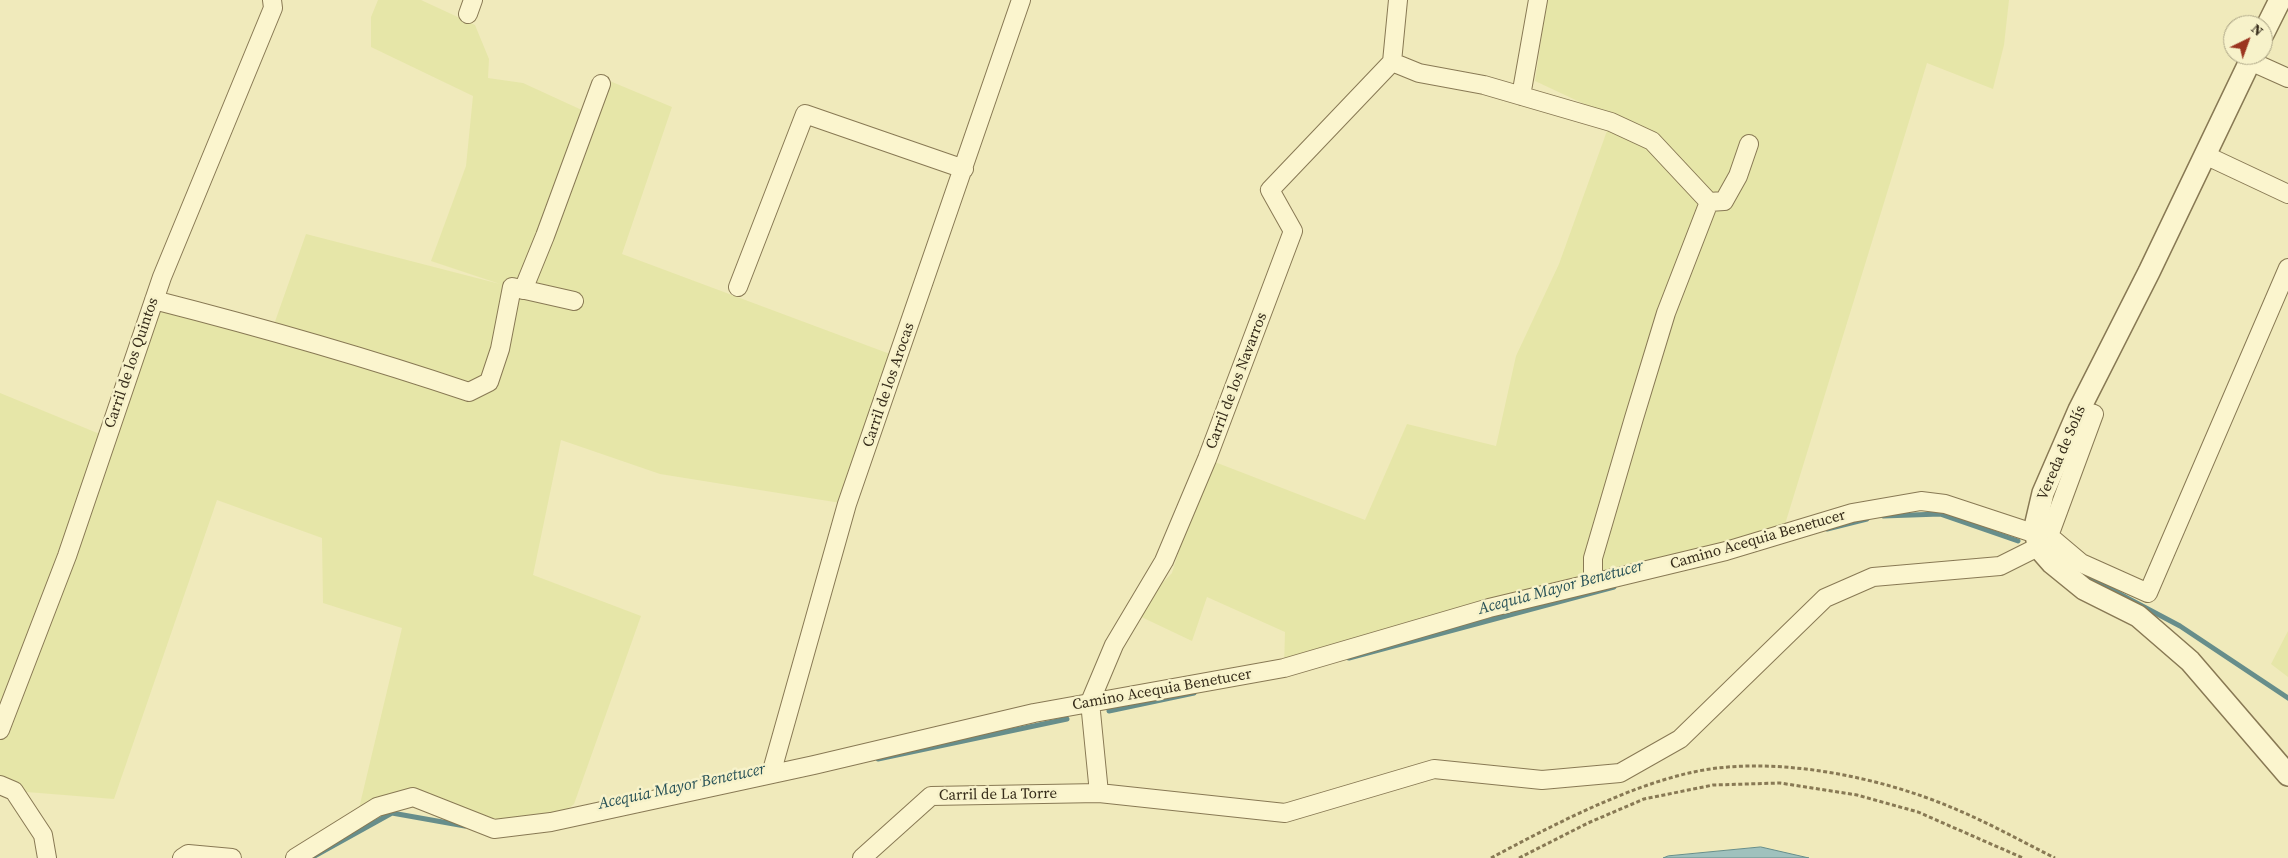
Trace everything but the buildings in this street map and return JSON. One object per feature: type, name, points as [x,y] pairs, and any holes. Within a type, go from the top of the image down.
[{"type":"street","name":"Carril de los Quintos","points":[[0,730],[67,556],[154,300],[270,16],[273,8],[272,0]]},
{"type":"street","name":"Carril de los Arocas","points":[[771,774],[847,504],[1021,0]]},
{"type":"street","points":[[1398,0],[1392,62],[1419,73],[1484,85],[1611,122],[1652,141],[1708,202]]},
{"type":"street","points":[[1521,96],[1538,0]]},
{"type":"street","points":[[2272,15],[2280,0]]},
{"type":"street","name":"Carril de los Navarros","points":[[1099,793],[1090,702],[1114,645],[1164,561],[1207,459],[1293,232],[1270,190],[1392,62]]},
{"type":"street","name":"Vereda de Solís","points":[[2037,540],[2035,527],[2043,493],[2079,410],[2149,272],[2249,65]]},
{"type":"street","points":[[2265,65],[2288,78]]},
{"type":"street","points":[[523,290],[601,84]]},
{"type":"street","points":[[738,286],[805,114],[964,168]]},
{"type":"street","points":[[1708,202],[1724,201],[1738,176],[1748,144]]},
{"type":"street","points":[[2205,156],[2288,194]]},
{"type":"street","points":[[1593,583],[1594,558],[1634,418],[1666,313],[1708,202]]},
{"type":"street","points":[[2079,410],[2094,414],[2048,536],[2080,563],[2148,594],[2288,268]]},
{"type":"street","points":[[154,300],[272,330],[469,392],[490,382],[500,349],[512,287],[574,302]]},
{"type":"street","name":"Camino Acequia Benetucer","points":[[295,858],[377,807],[414,797],[494,829],[551,822],[771,774],[1034,713],[1284,668],[1489,608],[1726,551],[1852,513],[1921,501],[1944,504],[2037,540]]},
{"type":"street","points":[[2037,540],[2052,564],[2084,589],[2138,616],[2190,661],[2288,775]]},
{"type":"street","name":"Carril de La Torre","points":[[862,858],[931,796],[1099,793],[1285,813],[1434,769],[1542,780],[1620,773],[1680,739],[1825,598],[1873,577],[2000,566],[2037,540]]},
{"type":"street","points":[[0,785],[14,791],[43,835],[47,858]]},
{"type":"street","points":[[182,858],[188,854],[232,858]]},
{"type":"path","points":[[1491,858],[1585,811],[1664,780],[1692,772],[1753,766],[1811,769],[1881,783],[1952,808],[2055,858]]},
{"type":"path","points":[[1519,858],[1588,823],[1644,798],[1713,785],[1780,783],[1857,795],[1918,812],[2023,858]]},
{"type":"green space","points":[[378,0],[421,0],[475,25],[489,59],[488,78],[523,83],[584,111],[605,79],[672,107],[622,254],[898,357],[847,504],[660,474],[561,440],[533,575],[641,616],[574,804],[551,822],[494,829],[413,797],[356,821],[402,628],[323,603],[322,538],[217,500],[114,799],[14,791],[0,785],[0,393],[107,437],[154,300],[272,330],[306,234],[500,284],[431,261],[466,166],[473,96],[371,47],[371,17]]},
{"type":"green space","points":[[1547,0],[2009,0],[2004,45],[1993,89],[1927,63],[1782,534],[1284,668],[1285,632],[1207,597],[1192,641],[1133,613],[1172,573],[1207,459],[1365,520],[1407,424],[1496,446],[1516,356],[1559,264],[1612,117],[1535,81]]},
{"type":"green space","points":[[2288,631],[2288,677],[2271,664]]},
{"type":"water","points":[[1761,847],[1809,858],[1663,858],[1668,856]]},
{"type":"waterway","name":"Acequia Mayor Benetucer","points":[[1883,516],[1940,514],[2018,541]]},
{"type":"waterway","name":"Acequia Mayor Benetucer","points":[[1827,529],[1867,519]]},
{"type":"waterway","name":"Acequia Mayor Benetucer","points":[[2080,573],[2180,626],[2288,698]]},
{"type":"waterway","name":"Acequia Mayor Benetucer","points":[[1349,658],[1614,587]]},
{"type":"waterway","name":"Acequia Mayor Benetucer","points":[[1109,711],[1194,693]]},
{"type":"waterway","name":"Acequia Mayor Benetucer","points":[[878,759],[1067,719]]},
{"type":"waterway","name":"Acequia Mayor Benetucer","points":[[311,858],[392,813],[465,826]]}]
